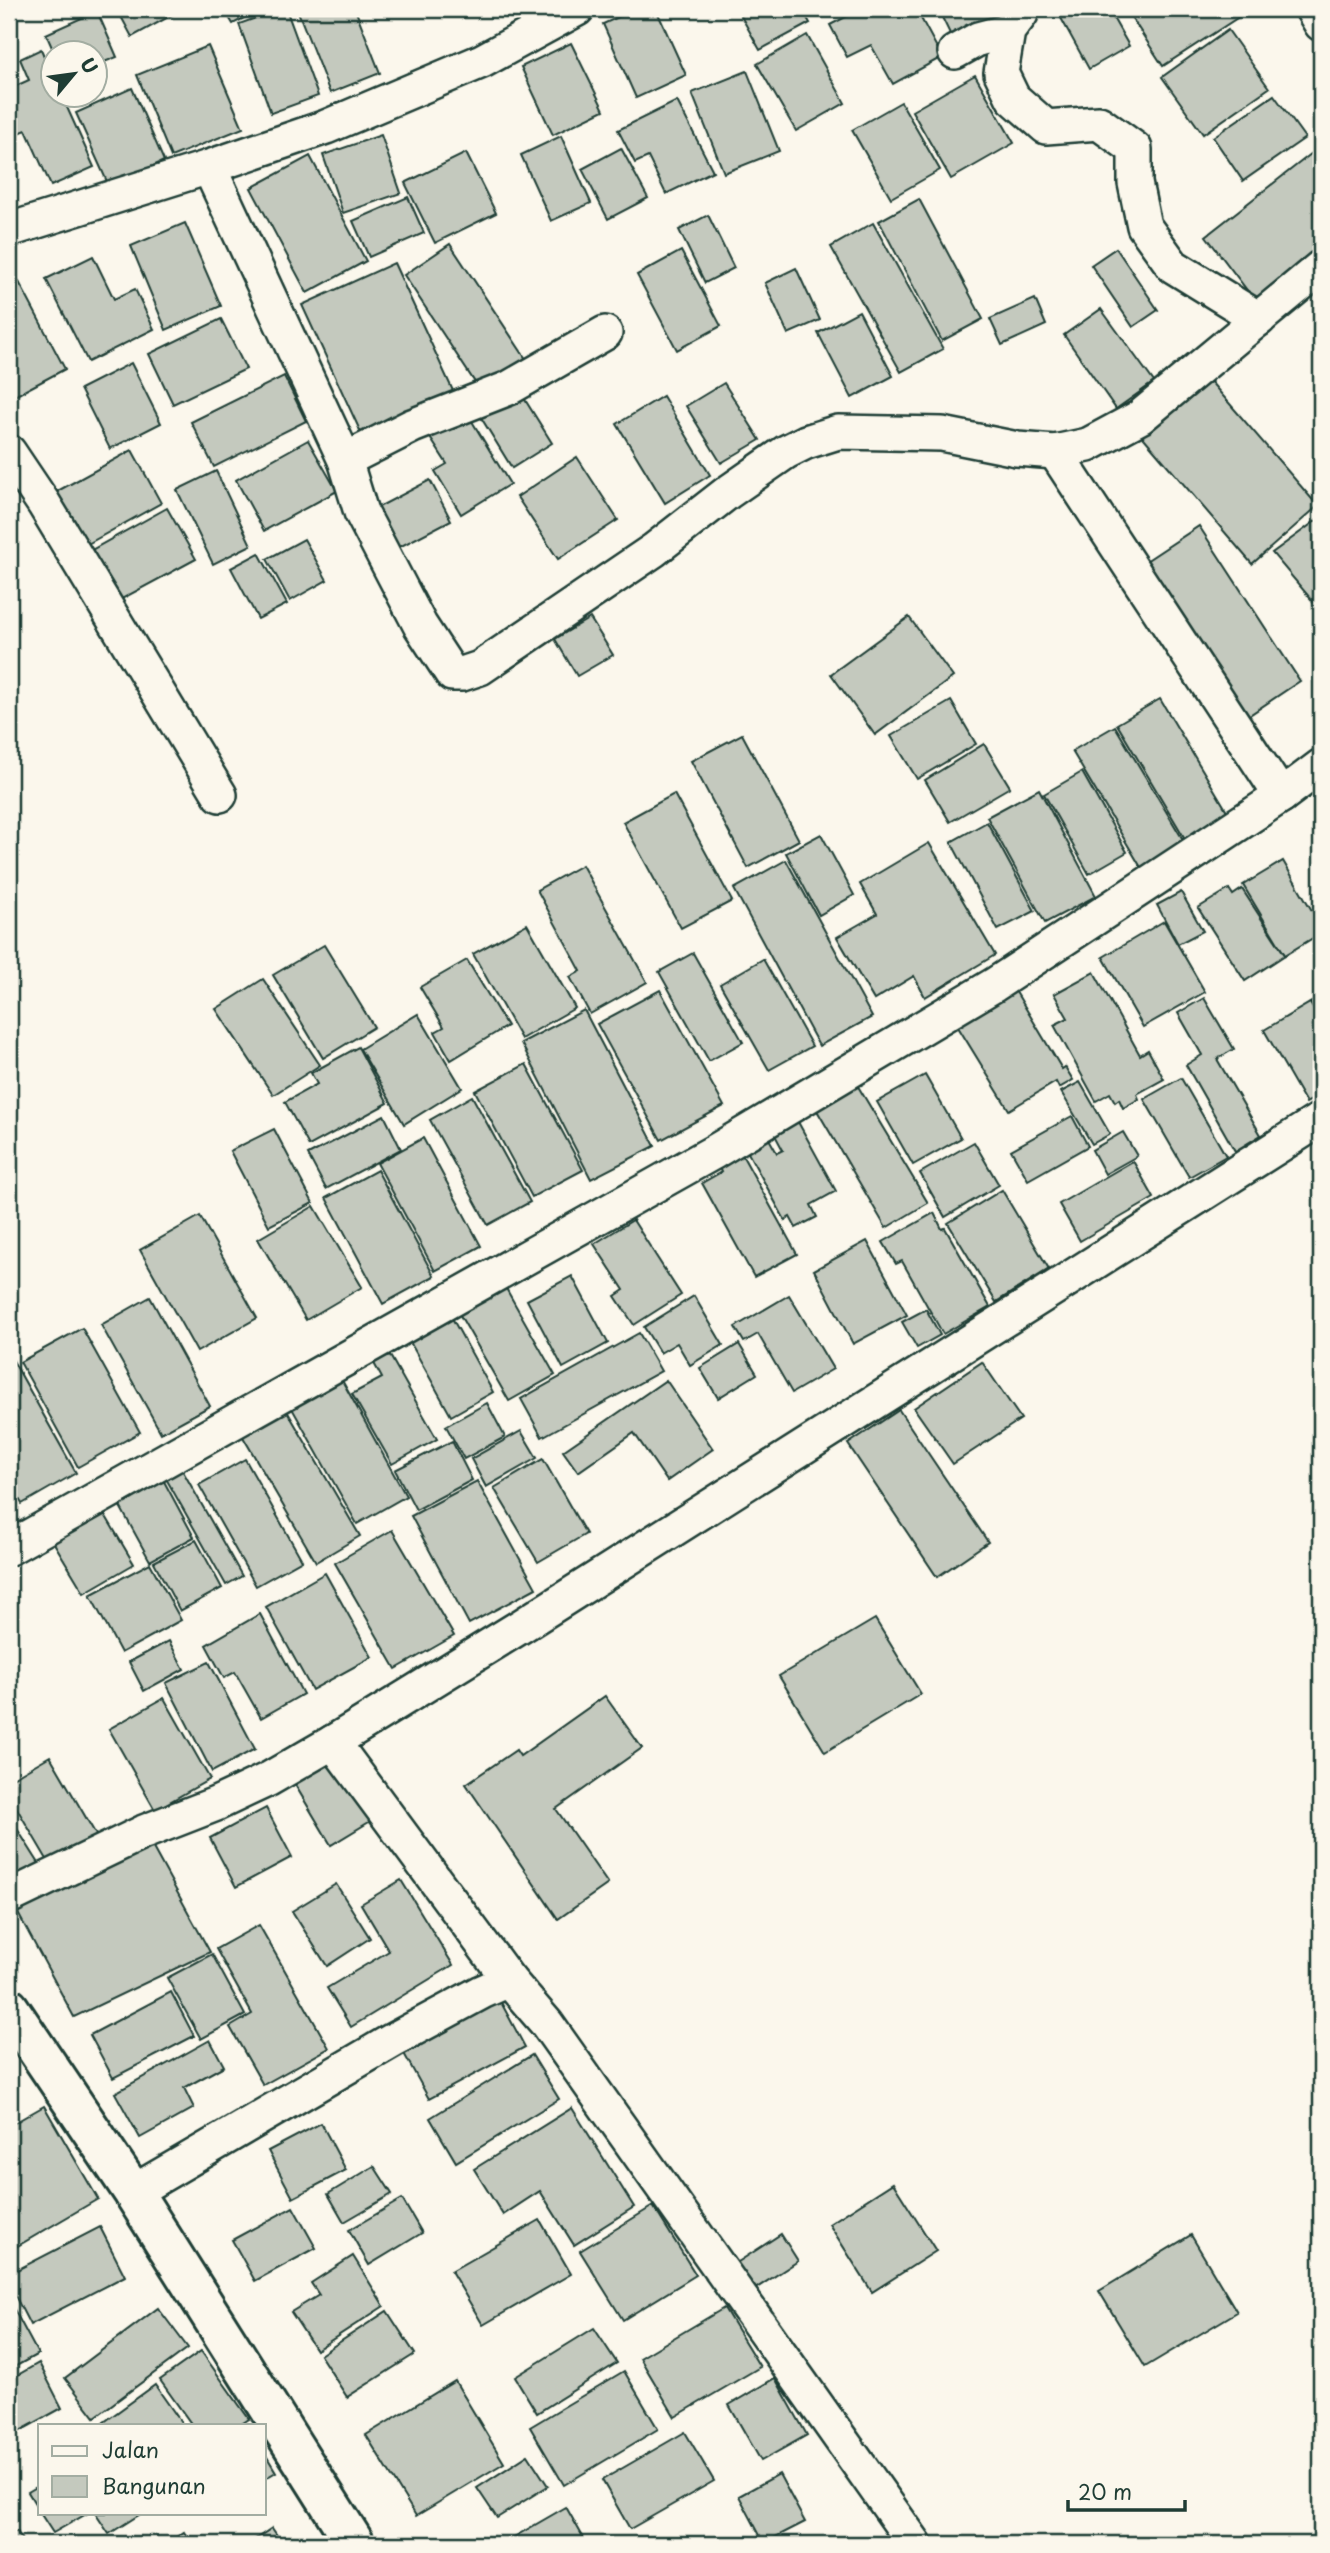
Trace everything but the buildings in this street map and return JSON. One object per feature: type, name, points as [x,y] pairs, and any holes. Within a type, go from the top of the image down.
[{"type":"highway","points":[[9,2008],[133,2192],[355,2544]]},
{"type":"street","points":[[9,230],[326,127],[481,61],[578,9]]},
{"type":"street","points":[[1312,9],[1321,24]]},
{"type":"street","points":[[955,52],[1014,23],[1001,73],[1013,98],[1046,127],[1099,123],[1135,149],[1135,183],[1144,226],[1173,266],[1259,319]]},
{"type":"street","points":[[209,167],[345,460],[361,512],[421,625],[452,674],[480,668],[654,550],[727,493],[786,452],[806,442],[838,432],[942,434],[1017,449],[1055,452],[1088,444],[1140,417],[1321,267]]},
{"type":"street","points":[[345,460],[412,426],[509,388],[605,333]]},
{"type":"street","points":[[9,452],[59,528],[220,795]]},
{"type":"street","points":[[1055,452],[1281,796]]},
{"type":"street","points":[[9,1548],[714,1152],[994,985],[1281,796],[1321,766]]},
{"type":"street","points":[[9,1897],[144,1832],[216,1804],[269,1779],[333,1742],[535,1618],[1321,1119]]},
{"type":"street","points":[[333,1742],[509,1980],[547,2024],[915,2544]]},
{"type":"street","points":[[133,2192],[393,2040],[509,1980]]}]
